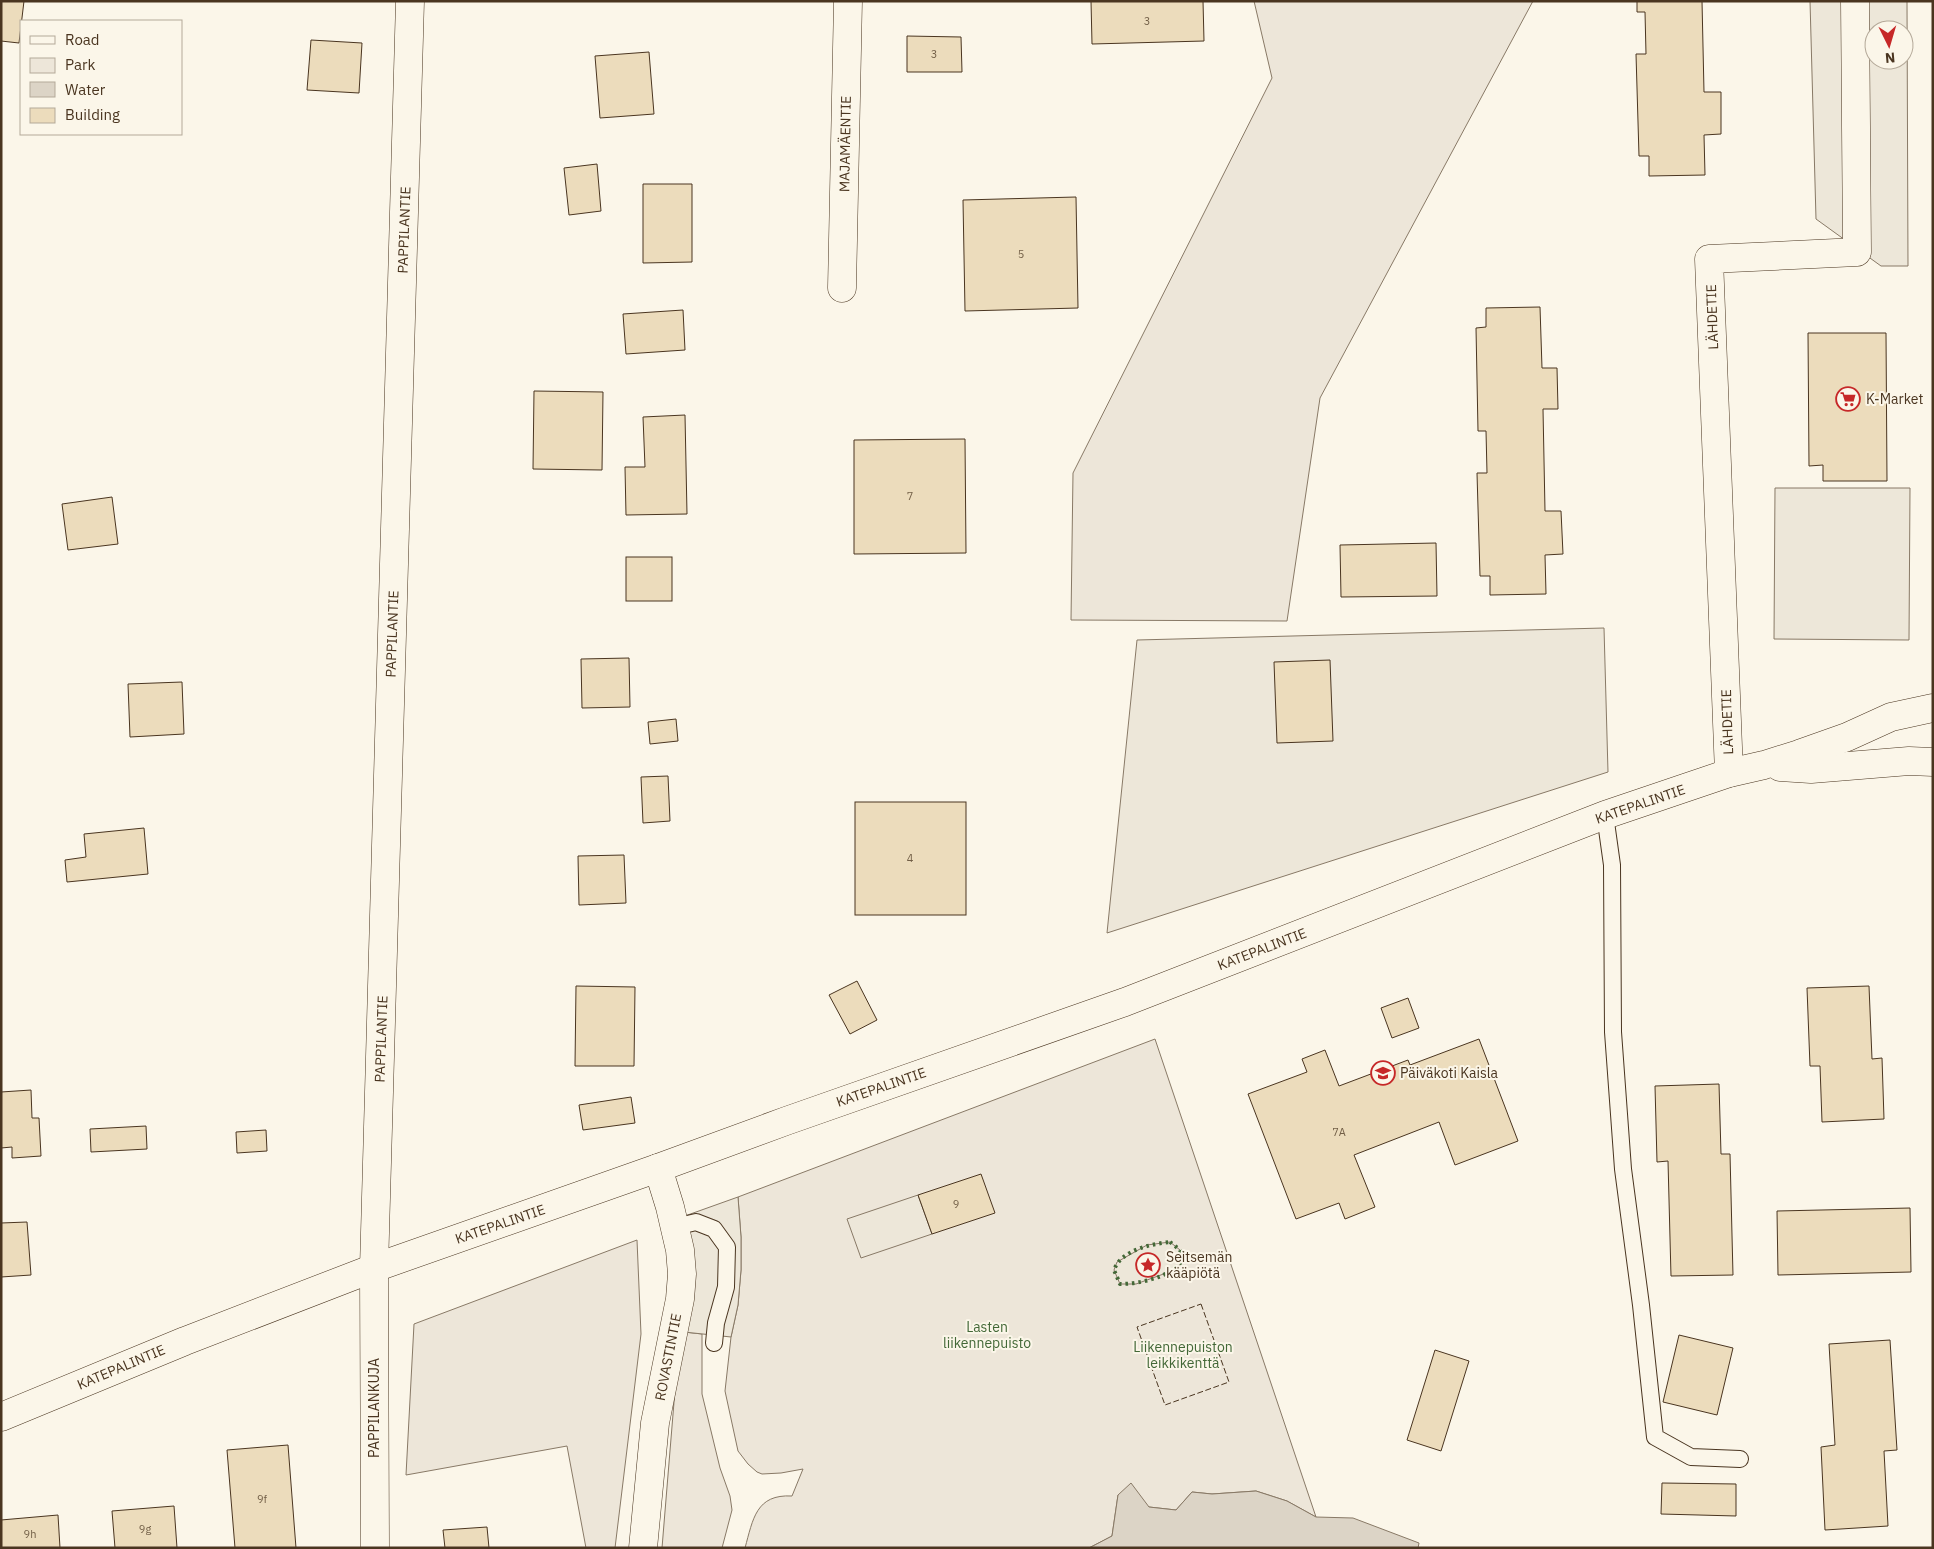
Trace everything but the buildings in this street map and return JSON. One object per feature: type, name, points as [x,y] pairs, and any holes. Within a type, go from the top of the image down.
[{"type":"street","name":"PAPPILANTIE","points":[[374,1268],[410,1]]},
{"type":"street","name":"MAJAMÄENTIE","points":[[842,288],[848,1]]},
{"type":"street","name":"LÄHDETIE","points":[[1729,774],[1709,259],[1857,252],[1855,1]]},
{"type":"street","name":"KATEPALINTIE","points":[[1,1417],[184,1341],[374,1268],[1125,1002],[1605,815],[1729,774],[1764,766],[1847,737],[1891,716],[1933,708]]},
{"type":"street","name":"KATEPALINTIE","points":[[1764,766],[1811,769],[1909,761],[1933,762]]},
{"type":"street","name":"ROVASTINTIE","points":[[643,1548],[655,1423],[680,1298],[682,1274],[680,1250],[675,1227],[658,1168]]},
{"type":"street","name":"PAPPILANKUJA","points":[[374,1268],[375,1548]]},
{"type":"lane","points":[[1605,815],[1612,865],[1613,1032],[1623,1169],[1641,1305],[1655,1437],[1691,1457],[1740,1459]]},
{"type":"lane","points":[[675,1227],[696,1222],[714,1228],[726,1247],[726,1287],[716,1323],[714,1343]]},
{"type":"green space","points":[[1254,1],[1533,1],[1320,398],[1287,621],[1071,620],[1073,473],[1272,78]]},
{"type":"green space","name":"Lasten liikennepuisto","points":[[1155,1039],[1316,1517],[1287,1501],[1256,1491],[1212,1494],[1192,1492],[1176,1510],[1149,1507],[1118,1495],[1112,1536],[1089,1548],[745,1548],[758,1510],[771,1499],[780,1496],[792,1496],[803,1469],[762,1474],[748,1464],[738,1451],[725,1391],[731,1337],[738,1305],[741,1270],[738,1197]]},
{"type":"green space","points":[[637,1240],[641,1334],[615,1548],[586,1548],[567,1446],[406,1475],[414,1324]]},
{"type":"green space","points":[[684,1332],[702,1334],[702,1394],[720,1468],[730,1496],[732,1510],[722,1548],[662,1548],[675,1390]]},
{"type":"shaded area","points":[[1810,1],[1907,1],[1907,20],[1864,20],[1864,70],[1907,70],[1908,266],[1881,266],[1816,219]]},
{"type":"shaded area","points":[[1775,488],[1910,488],[1909,640],[1774,639]]},
{"type":"shaded area","points":[[1604,628],[1608,772],[1107,933],[1137,640]]},
{"type":"shaded area","points":[[918,1195],[932,1234],[861,1258],[847,1219]]},
{"type":"shaded area","points":[[738,1197],[741,1270],[738,1305],[731,1337],[684,1332],[682,1217]]},
{"type":"shaded area","points":[[1170,1242],[1180,1250],[1183,1259],[1181,1264],[1169,1272],[1136,1284],[1120,1284],[1114,1270],[1117,1262],[1147,1245]]},
{"type":"water","points":[[1131,1483],[1149,1507],[1176,1510],[1192,1492],[1212,1494],[1256,1491],[1287,1501],[1316,1517],[1353,1518],[1419,1543],[1418,1548],[1089,1548],[1112,1536],[1118,1495]]},
{"type":"hedge","points":[[1170,1242],[1180,1250],[1183,1259],[1178,1265],[1164,1275],[1146,1281],[1120,1284],[1114,1270],[1123,1257],[1146,1246],[1170,1242]]},
{"type":"fence","points":[[1201,1304],[1229,1382],[1165,1405],[1137,1327],[1201,1304]]},
{"type":"place","name":"K-Market","points":[[1848,399]]},
{"type":"place","name":"Päiväkoti Kaisla","points":[[1383,1073]]},
{"type":"place","name":"Seitsemän kääpiötä","points":[[1148,1265]]},
{"type":"park label","name":"Liikennepuiston leikkikenttä","points":[[1183,1355]]}]
